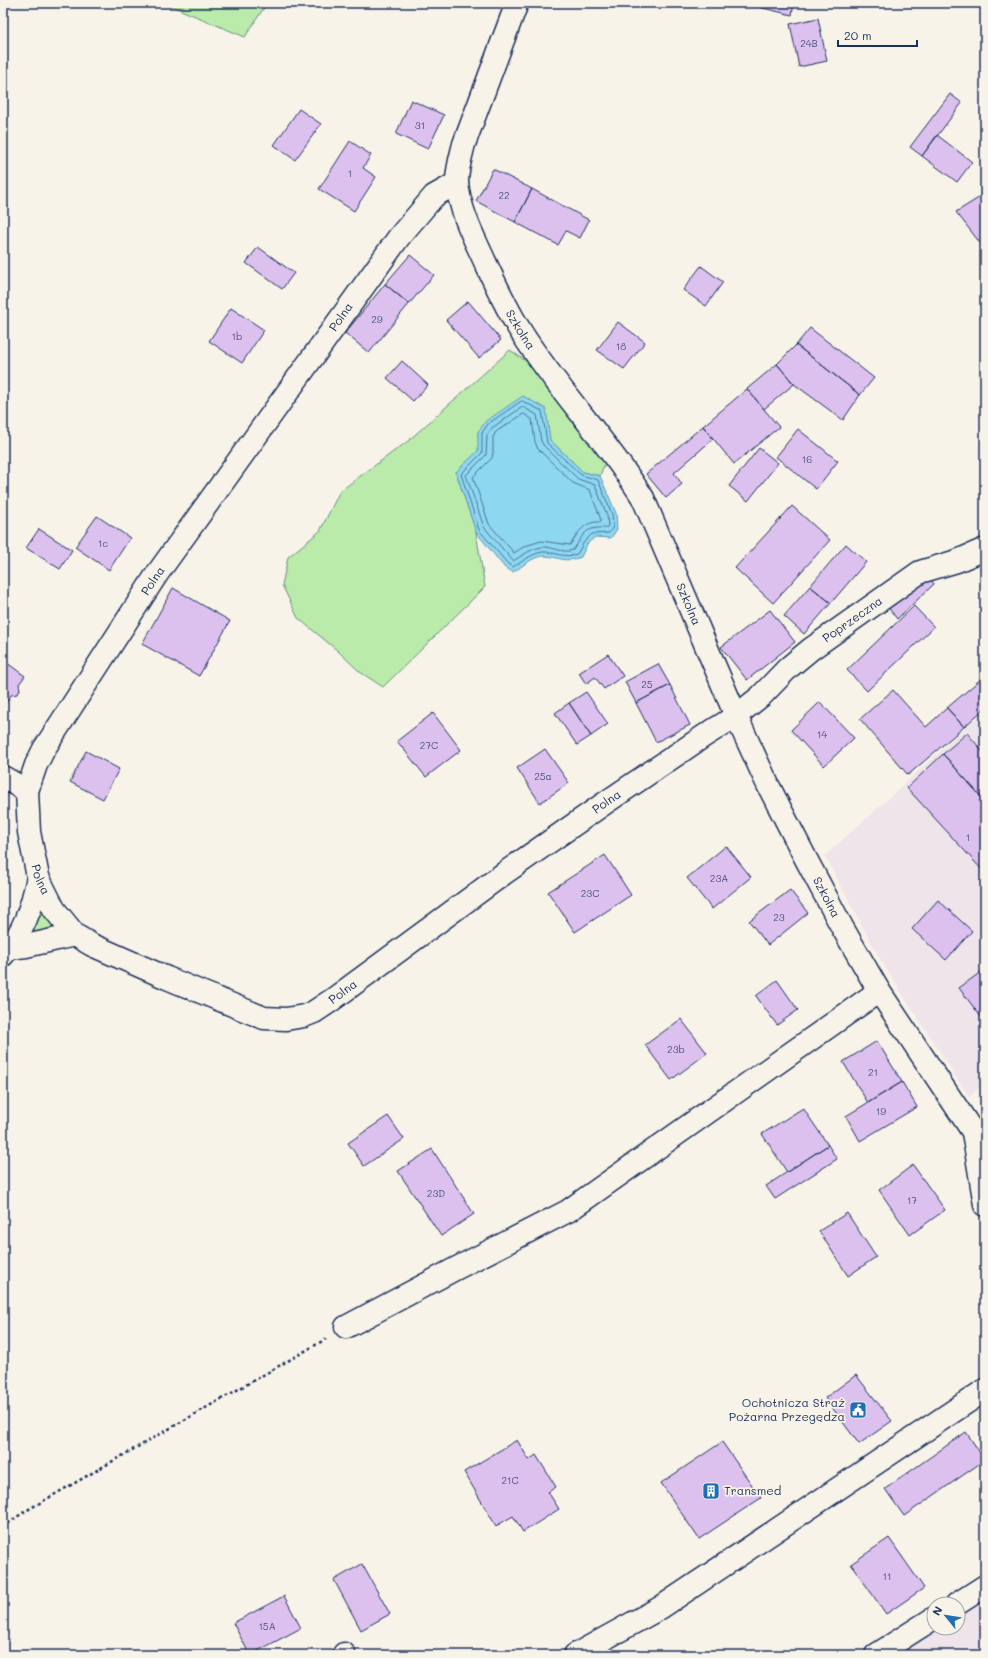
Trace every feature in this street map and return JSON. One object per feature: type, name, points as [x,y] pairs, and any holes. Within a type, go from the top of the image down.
[{"type":"street","name":"Szkolna","points":[[517,3],[464,144],[459,165],[457,183],[462,207],[494,283],[522,334],[626,472],[643,498],[736,716],[768,785],[806,859],[842,927],[879,991],[973,1132],[985,1205]]},
{"type":"street","name":"Polna","points":[[457,183],[434,196],[398,237],[157,574],[44,749],[36,765],[27,791],[29,832],[38,877],[54,910],[75,935],[92,945],[154,972],[258,1016],[278,1019],[304,1016],[314,1012],[332,1000],[506,872],[599,807],[736,716]]},
{"type":"street","name":"Poprzeczna","points":[[736,716],[761,696],[788,668],[810,649],[920,572],[957,561],[985,549]]},
{"type":"street","points":[[3,777],[27,791]]},
{"type":"street","points":[[6,951],[23,927],[30,910],[38,877]]},
{"type":"street","points":[[6,951],[75,935]]},
{"type":"street","points":[[346,1327],[568,1211],[879,991]]},
{"type":"street","points":[[574,1655],[660,1608],[985,1390]]},
{"type":"street","points":[[966,1598],[985,1586]]},
{"type":"street","points":[[876,1655],[926,1623]]},
{"type":"path","points":[[648,3],[660,9]]},
{"type":"path","points":[[3,1527],[24,1512],[346,1327]]},
{"type":"shaded area","points":[[985,710],[985,1083],[969,1097],[881,961],[825,856]]},
{"type":"shaded area","points":[[980,1599],[985,1604],[985,1655],[896,1655],[926,1635],[966,1636],[966,1609]]},
{"type":"green space","points":[[164,3],[267,3],[245,37]]},
{"type":"green space","points":[[510,350],[533,366],[606,459],[600,476],[583,472],[550,440],[478,432],[479,451],[456,472],[476,532],[485,587],[383,687],[360,672],[338,651],[298,618],[282,585],[288,557],[320,531],[340,491],[408,441]]},
{"type":"green space","points":[[40,896],[60,932],[24,938]]},
{"type":"water","points":[[523,396],[546,409],[550,440],[583,472],[600,476],[616,513],[617,529],[611,538],[595,537],[587,544],[581,557],[565,560],[549,556],[540,556],[513,572],[505,568],[476,532],[456,472],[478,451],[478,432],[486,421]]},
{"type":"building","points":[[760,3],[794,3],[792,15],[759,7]]},
{"type":"building","points":[[818,18],[827,61],[799,67],[790,24]]},
{"type":"building","points":[[950,94],[962,103],[922,156],[910,147]]},
{"type":"building","points":[[411,100],[444,115],[428,149],[396,134]]},
{"type":"building","points":[[299,109],[321,124],[295,160],[274,145]]},
{"type":"building","points":[[937,135],[972,162],[957,182],[922,156]]},
{"type":"building","points":[[350,141],[371,155],[363,168],[376,177],[354,211],[319,189]]},
{"type":"building","points":[[493,169],[532,189],[515,222],[476,201]]},
{"type":"building","points":[[532,189],[589,220],[580,238],[566,231],[558,245],[515,222]]},
{"type":"building","points":[[985,194],[985,248],[984,248],[956,212]]},
{"type":"building","points":[[258,247],[294,273],[282,289],[246,263]]},
{"type":"building","points":[[410,255],[434,275],[409,304],[385,284]]},
{"type":"building","points":[[701,266],[723,282],[706,306],[683,290]]},
{"type":"building","points":[[385,284],[409,304],[369,353],[345,333]]},
{"type":"building","points":[[468,301],[501,340],[479,358],[446,320]]},
{"type":"building","points":[[231,308],[264,330],[242,363],[209,341]]},
{"type":"building","points":[[618,322],[645,342],[624,369],[597,350]]},
{"type":"building","points":[[810,328],[874,378],[860,395],[796,345]]},
{"type":"building","points":[[796,345],[860,395],[843,420],[794,384],[777,364]]},
{"type":"building","points":[[402,361],[428,385],[413,401],[387,378]]},
{"type":"building","points":[[777,364],[794,384],[764,409],[747,389]]},
{"type":"building","points":[[747,389],[779,427],[734,464],[703,426]]},
{"type":"building","points":[[703,426],[713,439],[674,473],[682,484],[666,498],[646,474]]},
{"type":"building","points":[[798,429],[838,461],[816,489],[776,457]]},
{"type":"building","points":[[759,448],[778,463],[748,501],[729,486]]},
{"type":"building","points":[[792,506],[830,540],[773,603],[735,568]]},
{"type":"building","points":[[97,516],[130,538],[109,570],[75,547]]},
{"type":"building","points":[[39,529],[72,550],[60,569],[26,548]]},
{"type":"building","points":[[846,544],[866,562],[831,603],[810,586]]},
{"type":"building","points":[[927,574],[934,584],[897,619],[884,602]]},
{"type":"building","points":[[810,586],[831,603],[804,634],[784,616]]},
{"type":"building","points":[[173,588],[230,621],[199,676],[142,644]]},
{"type":"building","points":[[914,606],[934,627],[867,691],[847,670]]},
{"type":"building","points":[[770,610],[795,642],[747,680],[721,647]]},
{"type":"building","points":[[608,654],[623,676],[604,689],[595,677],[586,684],[579,673]]},
{"type":"building","points":[[3,660],[25,676],[19,684],[20,690],[17,694],[11,695],[6,703],[3,701]]},
{"type":"building","points":[[658,664],[670,685],[636,703],[625,682]]},
{"type":"building","points":[[982,678],[985,681],[985,708],[964,727],[947,708]]},
{"type":"building","points":[[670,685],[690,725],[656,742],[636,703]]},
{"type":"building","points":[[893,690],[926,727],[947,708],[964,727],[908,775],[860,719]]},
{"type":"building","points":[[586,692],[608,724],[591,736],[569,703]]},
{"type":"building","points":[[820,702],[854,738],[824,766],[791,730]]},
{"type":"building","points":[[569,703],[591,736],[577,745],[555,713]]},
{"type":"building","points":[[433,713],[461,750],[426,777],[397,741]]},
{"type":"building","points":[[967,733],[985,754],[985,801],[943,754]]},
{"type":"building","points":[[545,749],[569,783],[540,803],[517,768]]},
{"type":"building","points":[[86,751],[119,769],[103,799],[70,782]]},
{"type":"building","points":[[943,754],[985,801],[985,873],[907,788]]},
{"type":"building","points":[[726,846],[751,877],[712,909],[687,878]]},
{"type":"building","points":[[605,855],[631,895],[575,932],[548,892]]},
{"type":"building","points":[[790,890],[808,913],[768,945],[749,921]]},
{"type":"building","points":[[938,900],[972,931],[946,960],[912,929]]},
{"type":"building","points":[[985,969],[985,1022],[959,988]]},
{"type":"building","points":[[777,980],[798,1010],[777,1025],[756,996]]},
{"type":"building","points":[[681,1019],[707,1053],[671,1080],[645,1045]]},
{"type":"building","points":[[877,1041],[902,1082],[868,1103],[843,1062]]},
{"type":"building","points":[[902,1082],[917,1107],[860,1141],[846,1116]]},
{"type":"building","points":[[803,1108],[828,1145],[787,1172],[762,1134]]},
{"type":"building","points":[[388,1116],[404,1139],[364,1166],[348,1143]]},
{"type":"building","points":[[828,1145],[837,1159],[775,1199],[766,1186]]},
{"type":"building","points":[[432,1149],[474,1214],[441,1236],[398,1171]]},
{"type":"building","points":[[913,1165],[945,1210],[910,1235],[879,1190]]},
{"type":"building","points":[[847,1213],[876,1257],[848,1276],[819,1231]]},
{"type":"building","name":"Ochotnicza Straż Pożarna Przegędza","points":[[856,1375],[892,1421],[859,1444],[825,1398]]},
{"type":"building","points":[[966,1432],[985,1460],[904,1516],[885,1489]]},
{"type":"building","points":[[517,1440],[529,1460],[536,1455],[556,1487],[548,1492],[559,1509],[523,1532],[513,1516],[496,1526],[464,1472]]},
{"type":"building","name":"Transmed","points":[[722,1442],[761,1498],[699,1539],[661,1483]]},
{"type":"building","points":[[889,1538],[924,1588],[886,1614],[851,1564]]},
{"type":"building","points":[[362,1564],[390,1614],[361,1630],[334,1580]]},
{"type":"building","points":[[284,1596],[301,1628],[250,1655],[233,1623]]},
{"type":"place","name":"Ochotnicza Straż Pożarna Przegędza","points":[[858,1410]]},
{"type":"place","name":"Transmed","points":[[711,1491]]}]
